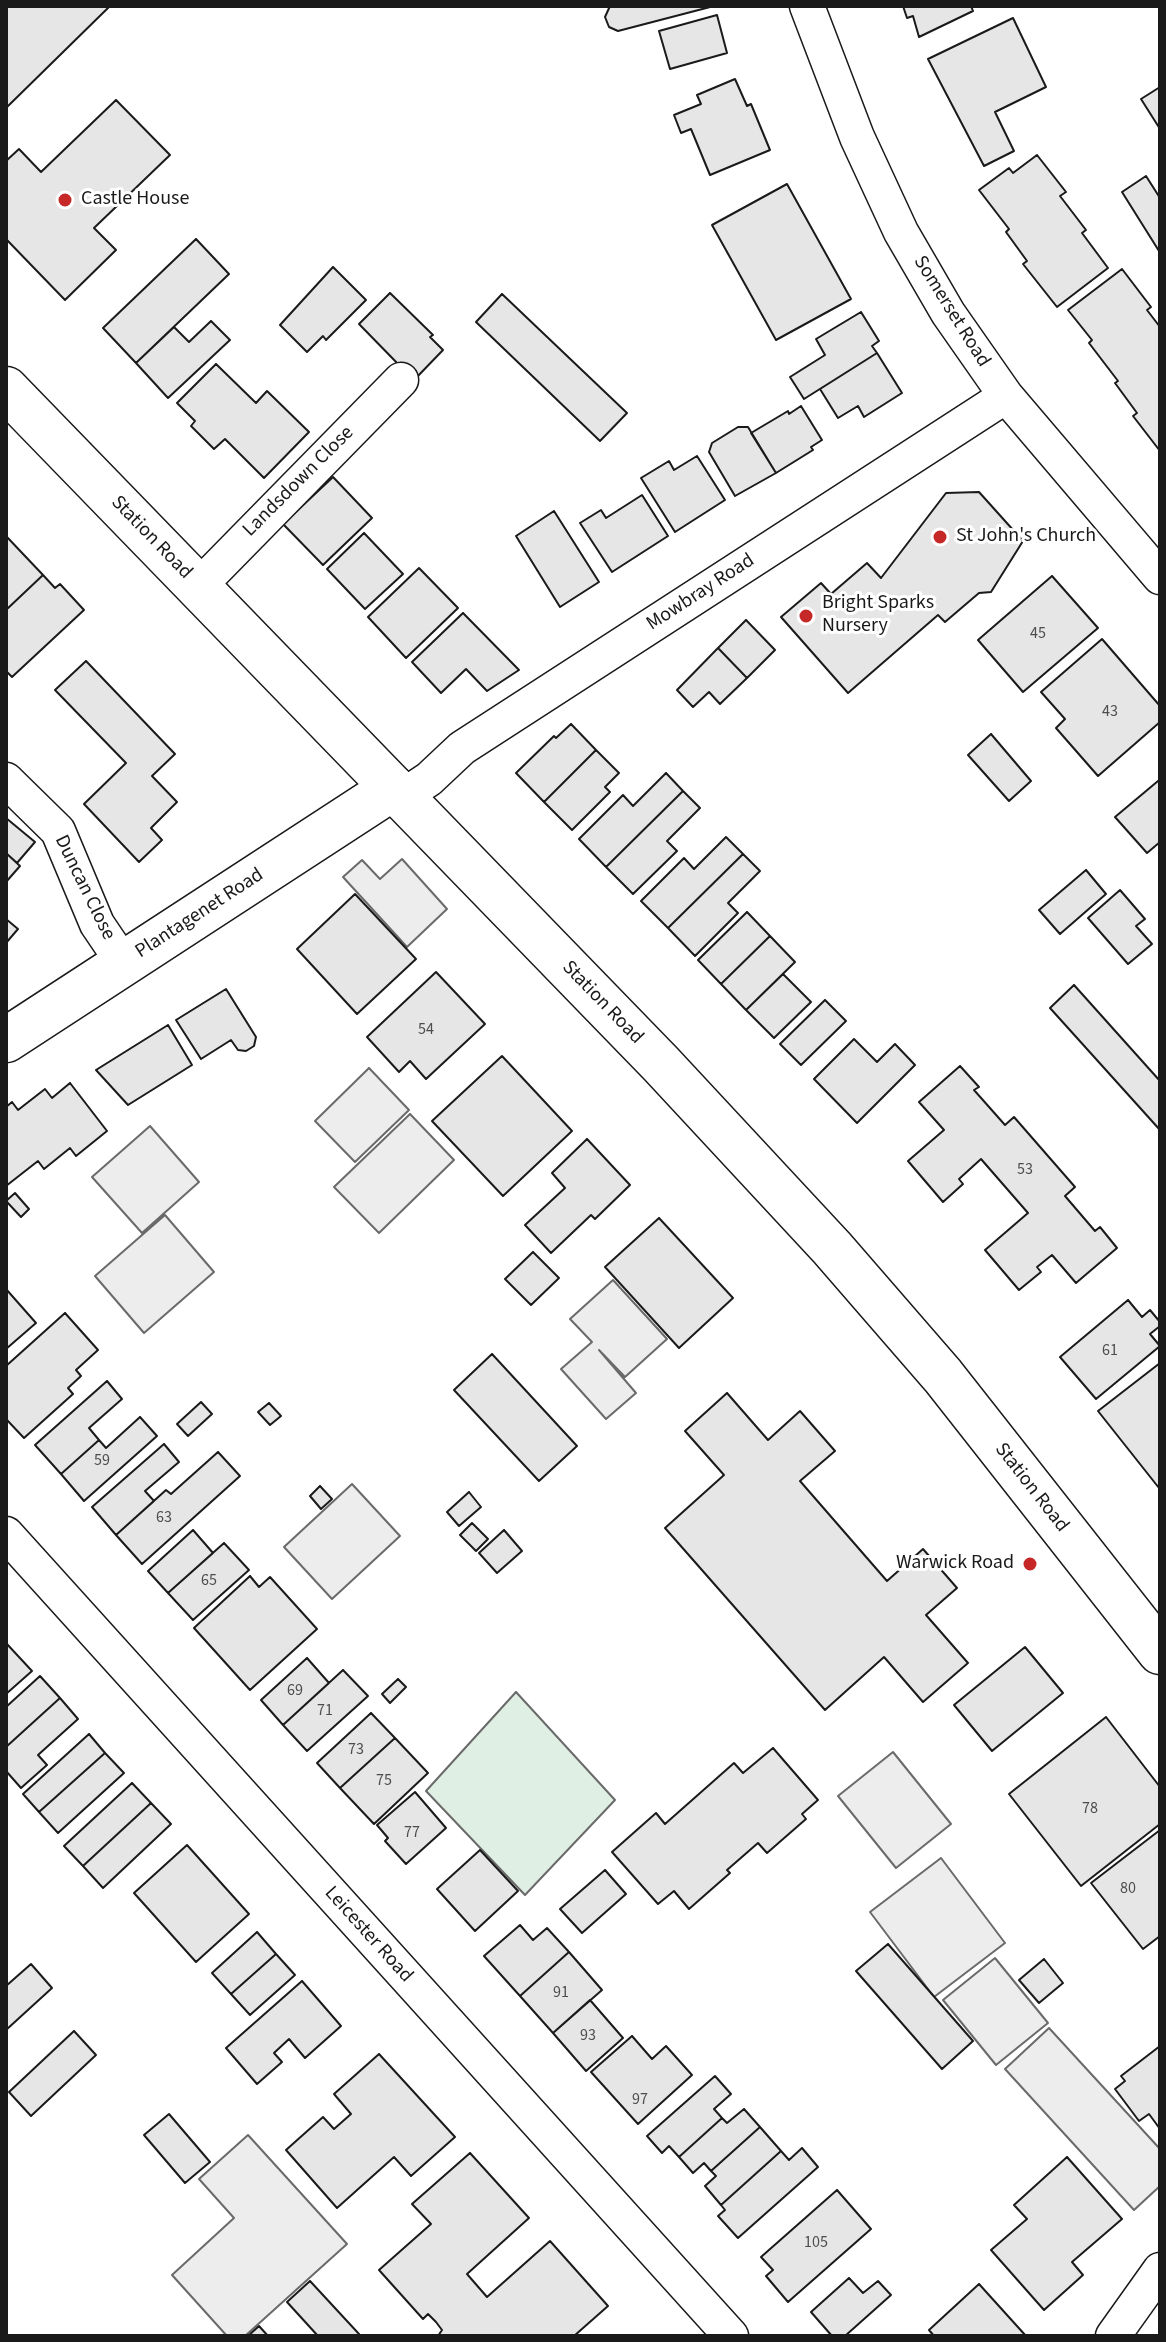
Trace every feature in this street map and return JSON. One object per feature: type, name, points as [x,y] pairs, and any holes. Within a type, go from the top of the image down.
[{"type":"main road","name":"Station Road","points":[[6,389],[661,1064],[832,1248],[943,1376],[1160,1652]]},
{"type":"main road","name":"Plantagenet Road","points":[[6,1040],[397,792]]},
{"type":"street","name":"Somerset Road","points":[[807,6],[857,137],[901,232],[948,313],[1006,396],[1160,577]]},
{"type":"street","name":"Landsdown Close","points":[[198,587],[401,380]]},
{"type":"street","name":"Mowbray Road","points":[[397,792],[429,779],[462,748],[1006,396]]},
{"type":"street","name":"Duncan Close","points":[[6,780],[58,831],[97,924],[124,964]]},
{"type":"street","name":"Leicester Road","points":[[6,1534],[731,2336]]},
{"type":"street","points":[[1113,2336],[1160,2270]]},
{"type":"green space","points":[[516,1692],[615,1800],[525,1895],[426,1791]]},
{"type":"shaded area","points":[[402,859],[447,909],[407,947],[343,877],[362,860],[380,879]]},
{"type":"shaded area","points":[[369,1068],[409,1110],[355,1162],[315,1121]]},
{"type":"shaded area","points":[[410,1114],[454,1160],[379,1233],[334,1187]]},
{"type":"shaded area","points":[[150,1126],[199,1182],[142,1233],[92,1177]]},
{"type":"shaded area","points":[[165,1215],[214,1272],[144,1333],[95,1276]]},
{"type":"shaded area","points":[[613,1280],[667,1339],[625,1377],[599,1350],[636,1393],[606,1419],[561,1369],[592,1342],[570,1319]]},
{"type":"shaded area","points":[[352,1484],[400,1536],[332,1599],[284,1547]]},
{"type":"shaded area","points":[[893,1752],[951,1824],[896,1868],[838,1796]]},
{"type":"shaded area","points":[[941,1858],[1005,1943],[934,1997],[870,1912]]},
{"type":"shaded area","points":[[995,1958],[1048,2023],[996,2065],[943,2000]]},
{"type":"shaded area","points":[[1049,2028],[1160,2149],[1160,2186],[1134,2210],[1005,2069]]},
{"type":"shaded area","points":[[248,2135],[347,2244],[245,2336],[227,2336],[172,2275],[234,2218],[199,2179]]},
{"type":"building","points":[[6,6],[110,6],[6,108]]},
{"type":"building","points":[[610,6],[714,6],[618,31],[609,27],[605,17]]},
{"type":"building","points":[[903,6],[971,6],[973,11],[919,37],[913,16],[907,18]]},
{"type":"building","points":[[717,15],[727,53],[670,69],[659,31]]},
{"type":"building","points":[[1013,18],[1046,87],[995,112],[1014,151],[984,166],[928,59]]},
{"type":"building","points":[[735,79],[747,106],[751,104],[770,150],[710,175],[691,129],[681,133],[674,115],[701,104],[697,95]]},
{"type":"building","points":[[1160,87],[1160,129],[1141,99]]},
{"type":"building","name":"Castle House","points":[[116,100],[170,155],[94,228],[116,250],[65,300],[6,239],[6,161],[19,149],[41,172]]},
{"type":"building","points":[[1037,155],[1066,192],[1060,196],[1086,230],[1082,233],[1108,268],[1057,307],[1023,264],[1027,261],[1006,232],[1009,229],[979,190],[1009,168],[1013,173]]},
{"type":"building","points":[[1146,176],[1160,198],[1159,251],[1122,192]]},
{"type":"building","points":[[787,184],[851,299],[776,340],[712,225]]},
{"type":"building","points":[[196,239],[229,274],[136,363],[103,328]]},
{"type":"building","points":[[333,267],[366,300],[326,340],[323,336],[307,352],[280,325]]},
{"type":"building","points":[[1122,269],[1151,307],[1147,310],[1160,327],[1160,451],[1133,416],[1137,413],[1115,383],[1118,381],[1089,343],[1092,340],[1068,310]]},
{"type":"building","points":[[390,293],[433,335],[430,337],[443,350],[416,378],[359,324]]},
{"type":"building","points":[[502,294],[627,413],[600,441],[476,322]]},
{"type":"building","points":[[861,312],[879,341],[872,346],[877,353],[804,399],[790,377],[825,355],[816,339]]},
{"type":"building","points":[[211,321],[230,340],[168,398],[136,363],[174,327],[189,342]]},
{"type":"building","points":[[877,353],[902,393],[864,417],[858,406],[838,418],[820,389]]},
{"type":"building","points":[[216,364],[256,403],[267,391],[309,432],[264,478],[225,439],[214,449],[191,426],[195,421],[177,403]]},
{"type":"building","points":[[801,406],[822,440],[811,447],[813,450],[776,473],[751,433]]},
{"type":"building","points":[[738,427],[748,427],[776,473],[735,496],[709,452],[712,443]]},
{"type":"building","points":[[697,456],[725,500],[675,532],[641,478],[669,461],[674,470]]},
{"type":"building","points":[[333,477],[372,518],[323,565],[283,524]]},
{"type":"building","points":[[979,492],[1023,541],[991,592],[979,593],[945,622],[938,615],[848,693],[781,617],[821,583],[831,594],[867,563],[881,578],[946,493]]},
{"type":"building","points":[[642,495],[668,536],[612,572],[580,523],[601,510],[606,518]]},
{"type":"building","points":[[554,511],[599,582],[560,607],[516,536]]},
{"type":"building","points":[[364,533],[403,574],[365,609],[327,569]]},
{"type":"building","points":[[6,536],[43,575],[6,610]]},
{"type":"building","points":[[419,568],[458,608],[406,658],[368,617]]},
{"type":"building","points":[[43,575],[55,588],[60,584],[84,610],[12,677],[6,671],[6,610]]},
{"type":"building","points":[[1052,576],[1098,628],[1023,692],[978,640]]},
{"type":"building","points":[[463,613],[519,670],[487,691],[466,669],[441,693],[412,662]]},
{"type":"building","points":[[746,620],[775,650],[747,678],[718,648]]},
{"type":"building","points":[[1102,639],[1160,706],[1160,722],[1098,776],[1056,728],[1065,719],[1041,692]]},
{"type":"building","points":[[718,648],[747,678],[720,704],[709,692],[693,707],[677,690]]},
{"type":"building","points":[[86,661],[175,754],[152,776],[177,802],[151,828],[162,840],[139,862],[84,804],[126,763],[55,690]]},
{"type":"building","points":[[571,724],[596,750],[544,802],[516,773]]},
{"type":"building","points":[[991,734],[1031,781],[1009,801],[968,755]]},
{"type":"building","points":[[596,750],[619,773],[605,787],[610,792],[572,830],[544,802]]},
{"type":"building","points":[[666,773],[683,791],[606,867],[579,839],[623,795],[633,806]]},
{"type":"building","points":[[1158,781],[1160,842],[1147,853],[1115,817]]},
{"type":"building","points":[[683,791],[700,808],[667,841],[677,851],[633,894],[606,867]]},
{"type":"building","points":[[6,818],[35,842],[17,863],[6,853]]},
{"type":"building","points":[[726,837],[743,854],[668,928],[641,901],[684,858],[694,869]]},
{"type":"building","points":[[6,853],[20,866],[6,882]]},
{"type":"building","points":[[743,854],[760,871],[728,903],[738,913],[695,956],[668,928]]},
{"type":"building","points":[[1086,870],[1106,894],[1060,934],[1039,910]]},
{"type":"building","points":[[1120,890],[1145,919],[1136,926],[1152,944],[1128,964],[1088,918]]},
{"type":"building","points":[[355,894],[416,959],[357,1014],[297,949]]},
{"type":"building","points":[[747,912],[770,936],[721,984],[698,960]]},
{"type":"building","points":[[6,919],[18,929],[6,943]]},
{"type":"building","points":[[770,936],[795,962],[746,1010],[721,984]]},
{"type":"building","points":[[436,972],[485,1024],[426,1079],[410,1061],[399,1072],[367,1037]]},
{"type":"building","points":[[783,974],[811,1002],[774,1038],[746,1010]]},
{"type":"building","points":[[1074,985],[1160,1081],[1160,1130],[1050,1008]]},
{"type":"building","points":[[226,989],[256,1037],[254,1046],[246,1051],[238,1050],[231,1040],[201,1059],[176,1020]]},
{"type":"building","points":[[825,1000],[846,1021],[801,1065],[780,1044]]},
{"type":"building","points":[[168,1025],[192,1065],[128,1105],[96,1070]]},
{"type":"building","points":[[854,1039],[877,1062],[895,1044],[915,1065],[857,1123],[814,1079]]},
{"type":"building","points":[[502,1056],[572,1131],[503,1196],[432,1121]]},
{"type":"building","points":[[960,1066],[979,1087],[974,1090],[1005,1125],[1014,1117],[1075,1187],[1065,1196],[1095,1231],[1100,1227],[1117,1248],[1076,1283],[1052,1255],[1037,1267],[1041,1272],[1019,1290],[985,1250],[1028,1213],[981,1159],[959,1179],[963,1184],[943,1202],[908,1161],[944,1130],[919,1102]]},
{"type":"building","points":[[70,1083],[107,1131],[76,1156],[70,1148],[44,1169],[38,1161],[6,1186],[6,1107],[12,1102],[18,1110],[45,1089],[52,1098]]},
{"type":"building","points":[[587,1139],[630,1185],[595,1219],[591,1215],[551,1253],[525,1225],[565,1188],[552,1173]]},
{"type":"building","points":[[15,1193],[29,1209],[21,1217],[6,1201]]},
{"type":"building","points":[[659,1218],[733,1298],[679,1348],[605,1267]]},
{"type":"building","points":[[533,1252],[559,1278],[531,1305],[505,1279]]},
{"type":"building","points":[[6,1289],[36,1323],[6,1349]]},
{"type":"building","points":[[1128,1300],[1142,1317],[1150,1310],[1160,1322],[1160,1326],[1150,1334],[1160,1346],[1096,1399],[1060,1357]]},
{"type":"building","points":[[65,1313],[98,1350],[76,1370],[81,1376],[68,1388],[73,1394],[24,1438],[6,1419],[6,1366]]},
{"type":"building","points":[[492,1354],[577,1446],[539,1481],[454,1390]]},
{"type":"building","points":[[1160,1363],[1160,1487],[1159,1488],[1098,1411]]},
{"type":"building","points":[[107,1381],[122,1399],[89,1428],[99,1440],[61,1474],[35,1445]]},
{"type":"building","points":[[727,1393],[768,1440],[800,1411],[835,1451],[800,1481],[887,1581],[923,1549],[957,1588],[926,1615],[968,1663],[923,1702],[884,1657],[825,1710],[665,1528],[724,1475],[685,1431]]},
{"type":"building","points":[[201,1402],[212,1414],[188,1436],[177,1424]]},
{"type":"building","points":[[269,1403],[281,1416],[270,1425],[258,1412]]},
{"type":"building","points":[[140,1417],[157,1436],[84,1501],[61,1474],[99,1440],[106,1448]]},
{"type":"building","points":[[164,1444],[179,1462],[145,1491],[154,1501],[116,1535],[92,1507]]},
{"type":"building","points":[[218,1452],[240,1476],[142,1564],[116,1535],[166,1490],[171,1494]]},
{"type":"building","points":[[320,1486],[332,1499],[321,1509],[310,1496]]},
{"type":"building","points":[[469,1492],[481,1507],[459,1526],[447,1512]]},
{"type":"building","points":[[472,1523],[488,1539],[476,1551],[460,1535]]},
{"type":"building","points":[[193,1530],[213,1553],[168,1593],[148,1571]]},
{"type":"building","points":[[504,1530],[522,1551],[497,1573],[479,1553]]},
{"type":"building","points":[[224,1543],[249,1570],[193,1620],[168,1593]]},
{"type":"building","points":[[250,1576],[259,1587],[270,1577],[317,1629],[250,1690],[194,1628]]},
{"type":"building","points":[[6,1643],[32,1671],[6,1694]]},
{"type":"building","points":[[1025,1647],[1063,1693],[992,1751],[954,1705]]},
{"type":"building","points":[[307,1658],[329,1683],[283,1725],[261,1700]]},
{"type":"building","points":[[343,1670],[368,1696],[307,1751],[283,1725]]},
{"type":"building","points":[[40,1676],[60,1698],[6,1747],[6,1707]]},
{"type":"building","points":[[398,1679],[406,1687],[390,1703],[382,1694]]},
{"type":"building","points":[[60,1698],[78,1719],[38,1755],[47,1765],[21,1788],[6,1771],[6,1747]]},
{"type":"building","points":[[371,1713],[395,1738],[340,1788],[317,1763]]},
{"type":"building","points":[[1106,1717],[1160,1787],[1160,1824],[1081,1886],[1009,1794]]},
{"type":"building","points":[[89,1734],[105,1753],[39,1812],[23,1794]]},
{"type":"building","points":[[395,1738],[428,1773],[374,1824],[340,1788]]},
{"type":"building","points":[[773,1748],[818,1800],[802,1814],[806,1819],[767,1853],[758,1843],[689,1909],[674,1891],[658,1904],[612,1852],[656,1813],[665,1824],[734,1763],[743,1773]]},
{"type":"building","points":[[105,1753],[124,1773],[58,1833],[39,1812]]},
{"type":"building","points":[[132,1783],[151,1803],[83,1866],[64,1846]]},
{"type":"building","points":[[415,1792],[446,1828],[406,1864],[385,1841],[388,1838],[377,1825]]},
{"type":"building","points":[[151,1803],[171,1824],[103,1888],[83,1866]]},
{"type":"building","points":[[1160,1830],[1160,1936],[1143,1949],[1091,1883]]},
{"type":"building","points":[[187,1845],[249,1914],[196,1962],[134,1893]]},
{"type":"building","points":[[480,1850],[518,1891],[475,1931],[437,1889]]},
{"type":"building","points":[[605,1870],[626,1894],[582,1933],[560,1909]]},
{"type":"building","points":[[520,1925],[533,1940],[547,1928],[569,1952],[520,1996],[484,1956]]},
{"type":"building","points":[[257,1932],[276,1954],[231,1994],[212,1973]]},
{"type":"building","points":[[888,1944],[973,2041],[942,2069],[856,1971]]},
{"type":"building","points":[[569,1952],[602,1990],[553,2033],[520,1996]]},
{"type":"building","points":[[276,1954],[295,1975],[250,2015],[231,1994]]},
{"type":"building","points":[[1044,1959],[1063,1983],[1039,2003],[1019,1980]]},
{"type":"building","points":[[31,1964],[52,1988],[6,2030],[6,1986]]},
{"type":"building","points":[[302,1981],[341,2026],[305,2058],[289,2039],[274,2053],[282,2062],[257,2084],[226,2048]]},
{"type":"building","points":[[590,2000],[623,2038],[586,2071],[553,2033]]},
{"type":"building","points":[[74,2031],[96,2055],[31,2116],[9,2092]]},
{"type":"building","points":[[632,2036],[652,2059],[666,2046],[692,2075],[638,2124],[591,2072]]},
{"type":"building","points":[[1160,2046],[1160,2129],[1149,2114],[1139,2121],[1115,2089],[1125,2081],[1121,2076]]},
{"type":"building","points":[[379,2054],[455,2137],[411,2176],[394,2157],[337,2208],[286,2150],[323,2117],[334,2129],[351,2114],[334,2094]]},
{"type":"building","points":[[715,2076],[731,2094],[714,2109],[722,2118],[679,2157],[669,2146],[662,2153],[647,2136]]},
{"type":"building","points":[[744,2109],[760,2127],[711,2171],[704,2163],[693,2173],[679,2157],[722,2118],[727,2123]]},
{"type":"building","points":[[169,2114],[210,2162],[185,2183],[144,2135]]},
{"type":"building","points":[[760,2127],[781,2151],[721,2205],[705,2186],[716,2176],[711,2171]]},
{"type":"building","points":[[802,2148],[818,2167],[738,2238],[718,2216],[725,2210],[721,2205],[781,2151],[789,2160]]},
{"type":"building","points":[[470,2153],[529,2218],[467,2274],[487,2297],[550,2241],[608,2306],[574,2336],[438,2336],[442,2330],[436,2322],[428,2314],[423,2319],[379,2270],[431,2224],[412,2204]]},
{"type":"building","points":[[1067,2157],[1122,2219],[1072,2262],[1083,2275],[1044,2310],[991,2250],[1027,2219],[1014,2205]]},
{"type":"building","points":[[837,2190],[871,2229],[788,2302],[766,2276],[773,2270],[761,2257]]},
{"type":"building","points":[[849,2278],[863,2293],[878,2281],[891,2295],[845,2336],[832,2336],[811,2312]]},
{"type":"building","points":[[310,2281],[358,2336],[318,2336],[287,2302]]},
{"type":"building","points":[[979,2284],[1026,2336],[934,2336],[929,2330]]},
{"type":"building","points":[[259,2326],[268,2336],[248,2336]]},
{"type":"place","name":"Castle House","points":[[65,200]]},
{"type":"place","name":"St John's Church","points":[[940,537]]},
{"type":"place","name":"Bright Sparks Nursery","points":[[806,616]]},
{"type":"place","name":"Warwick Road","points":[[1030,1564]]}]
